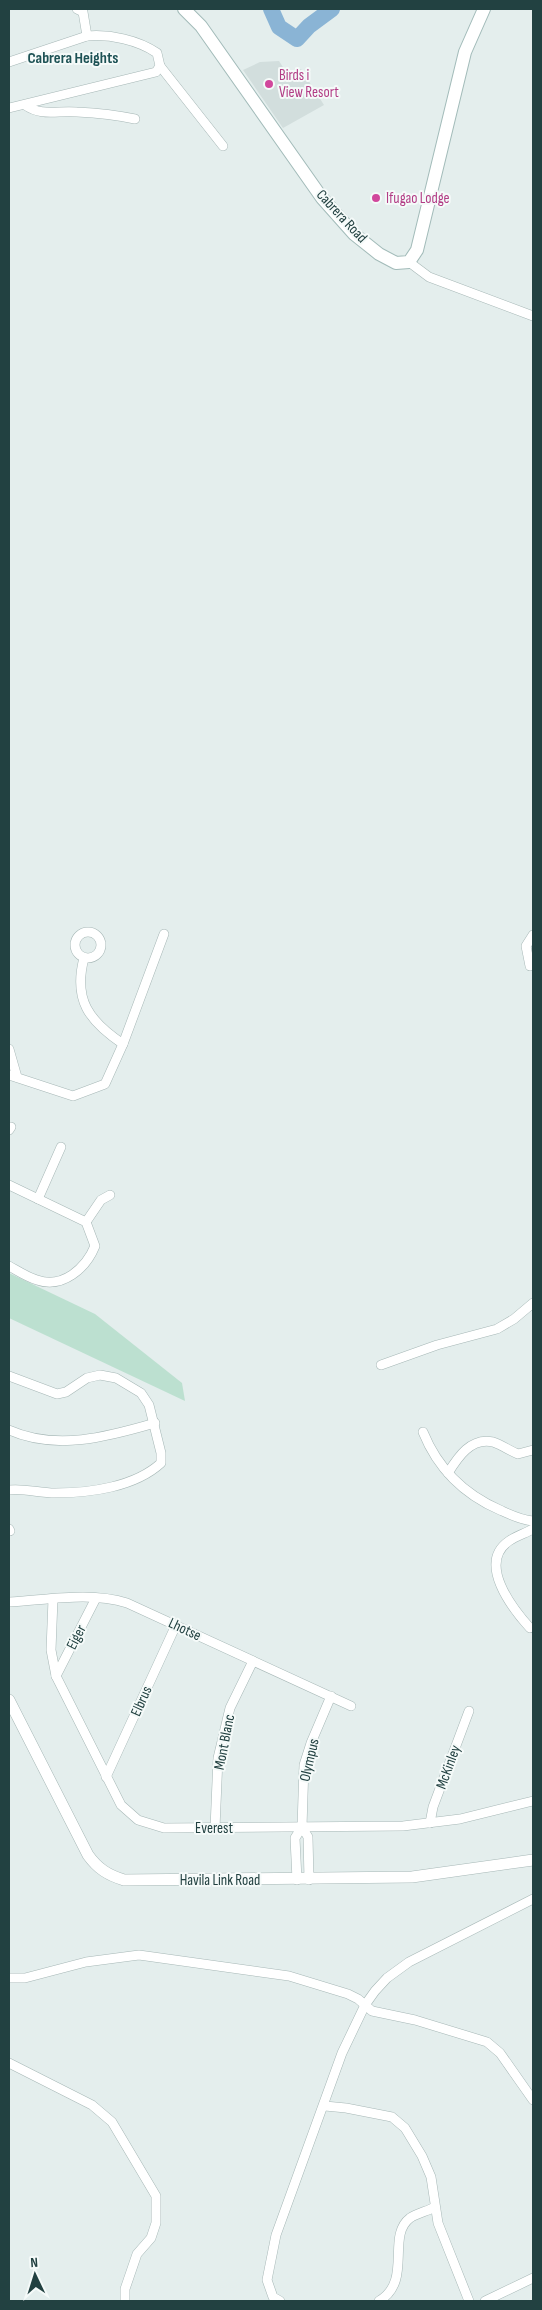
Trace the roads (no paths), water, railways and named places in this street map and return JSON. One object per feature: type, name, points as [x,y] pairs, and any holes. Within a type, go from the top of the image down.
[{"type":"main road","name":"Cabrera Road","points":[[184,9],[201,26],[322,198],[354,234],[379,254],[396,263],[409,262]]},
{"type":"main road","points":[[409,262],[417,250],[465,52],[484,9]]},
{"type":"street","points":[[82,10],[87,36]]},
{"type":"street","points":[[9,62],[87,36],[100,35],[145,45],[157,53],[160,66],[223,146]]},
{"type":"street","points":[[9,108],[156,72],[160,66]]},
{"type":"street","points":[[24,105],[34,112],[107,114],[135,119]]},
{"type":"street","points":[[409,262],[429,277],[533,316]]},
{"type":"street","points":[[9,1049],[13,1076],[73,1096],[105,1084],[123,1044],[164,934]]},
{"type":"street","points":[[533,935],[526,946],[530,966],[533,965]]},
{"type":"street","points":[[84,958],[80,984],[83,1002],[91,1018],[103,1031],[123,1044]]},
{"type":"street","points":[[38,1199],[61,1146]]},
{"type":"street","points":[[9,1185],[86,1222],[94,1246],[89,1259],[64,1280],[50,1282],[38,1280],[9,1266]]},
{"type":"street","points":[[86,1222],[101,1200],[110,1195]]},
{"type":"street","points":[[381,1366],[437,1345],[496,1329],[514,1319],[533,1303]]},
{"type":"street","points":[[9,1376],[57,1394],[66,1392],[87,1378],[100,1375],[116,1378],[141,1392],[149,1405],[161,1453],[161,1463],[150,1473],[95,1490],[54,1493],[9,1490]]},
{"type":"street","points":[[9,1430],[21,1436],[46,1441],[81,1440],[116,1435],[155,1423]]},
{"type":"street","points":[[423,1432],[431,1452],[456,1484],[484,1503],[520,1519],[533,1521]]},
{"type":"street","points":[[448,1473],[462,1453],[474,1444],[495,1443],[518,1454],[533,1450]]},
{"type":"street","points":[[530,1628],[515,1610],[499,1584],[496,1568],[500,1551],[508,1541],[533,1529]]},
{"type":"street","name":"Eiger","points":[[56,1676],[96,1598]]},
{"type":"street","name":"Lhotse","points":[[9,1602],[113,1598],[351,1706]]},
{"type":"street","name":"Everest","points":[[53,1599],[51,1650],[56,1676],[121,1804],[138,1820],[164,1828],[403,1826],[460,1819],[533,1801]]},
{"type":"street","name":"Elbrus","points":[[106,1777],[176,1625]]},
{"type":"street","name":"Mont Blanc","points":[[215,1828],[218,1758],[230,1708],[253,1660]]},
{"type":"street","name":"Olympus","points":[[302,1827],[304,1765],[331,1696]]},
{"type":"street","name":"Havila Link Road","points":[[9,1700],[88,1856],[107,1874],[124,1880],[412,1878],[533,1860]]},
{"type":"street","name":"McKinley","points":[[430,1823],[433,1807],[460,1721],[469,1711]]},
{"type":"street","points":[[297,1880],[295,1838],[302,1827],[308,1837],[309,1880]]},
{"type":"street","points":[[280,2301],[273,2297],[267,2280],[276,2235],[316,2124],[325,2106],[342,2054],[366,2005],[387,1978],[409,1962],[533,1899]]},
{"type":"street","points":[[9,1978],[25,1978],[86,1962],[139,1955],[289,1976],[348,1994],[372,2011],[416,2020],[486,2042],[500,2053],[533,2100]]},
{"type":"street","points":[[9,2063],[92,2105],[112,2122],[156,2196],[156,2223],[151,2238],[137,2254],[125,2289],[125,2301]]},
{"type":"street","points":[[325,2106],[392,2117],[405,2128],[422,2156],[431,2177],[435,2208],[444,2242],[462,2280],[469,2301]]},
{"type":"street","points":[[379,2301],[388,2296],[397,2279],[399,2246],[403,2227],[410,2218],[435,2208]]},
{"type":"street","points":[[485,2301],[533,2278]]},
{"type":"waterway","points":[[271,9],[279,27],[297,39],[309,26],[332,9]]},
{"type":"place","name":"Birds i View Resort","points":[[269,84]]},
{"type":"place","name":"Ifugao Lodge","points":[[376,198]]},
{"type":"district","name":"Cabrera Heights","points":[[73,57]]}]
